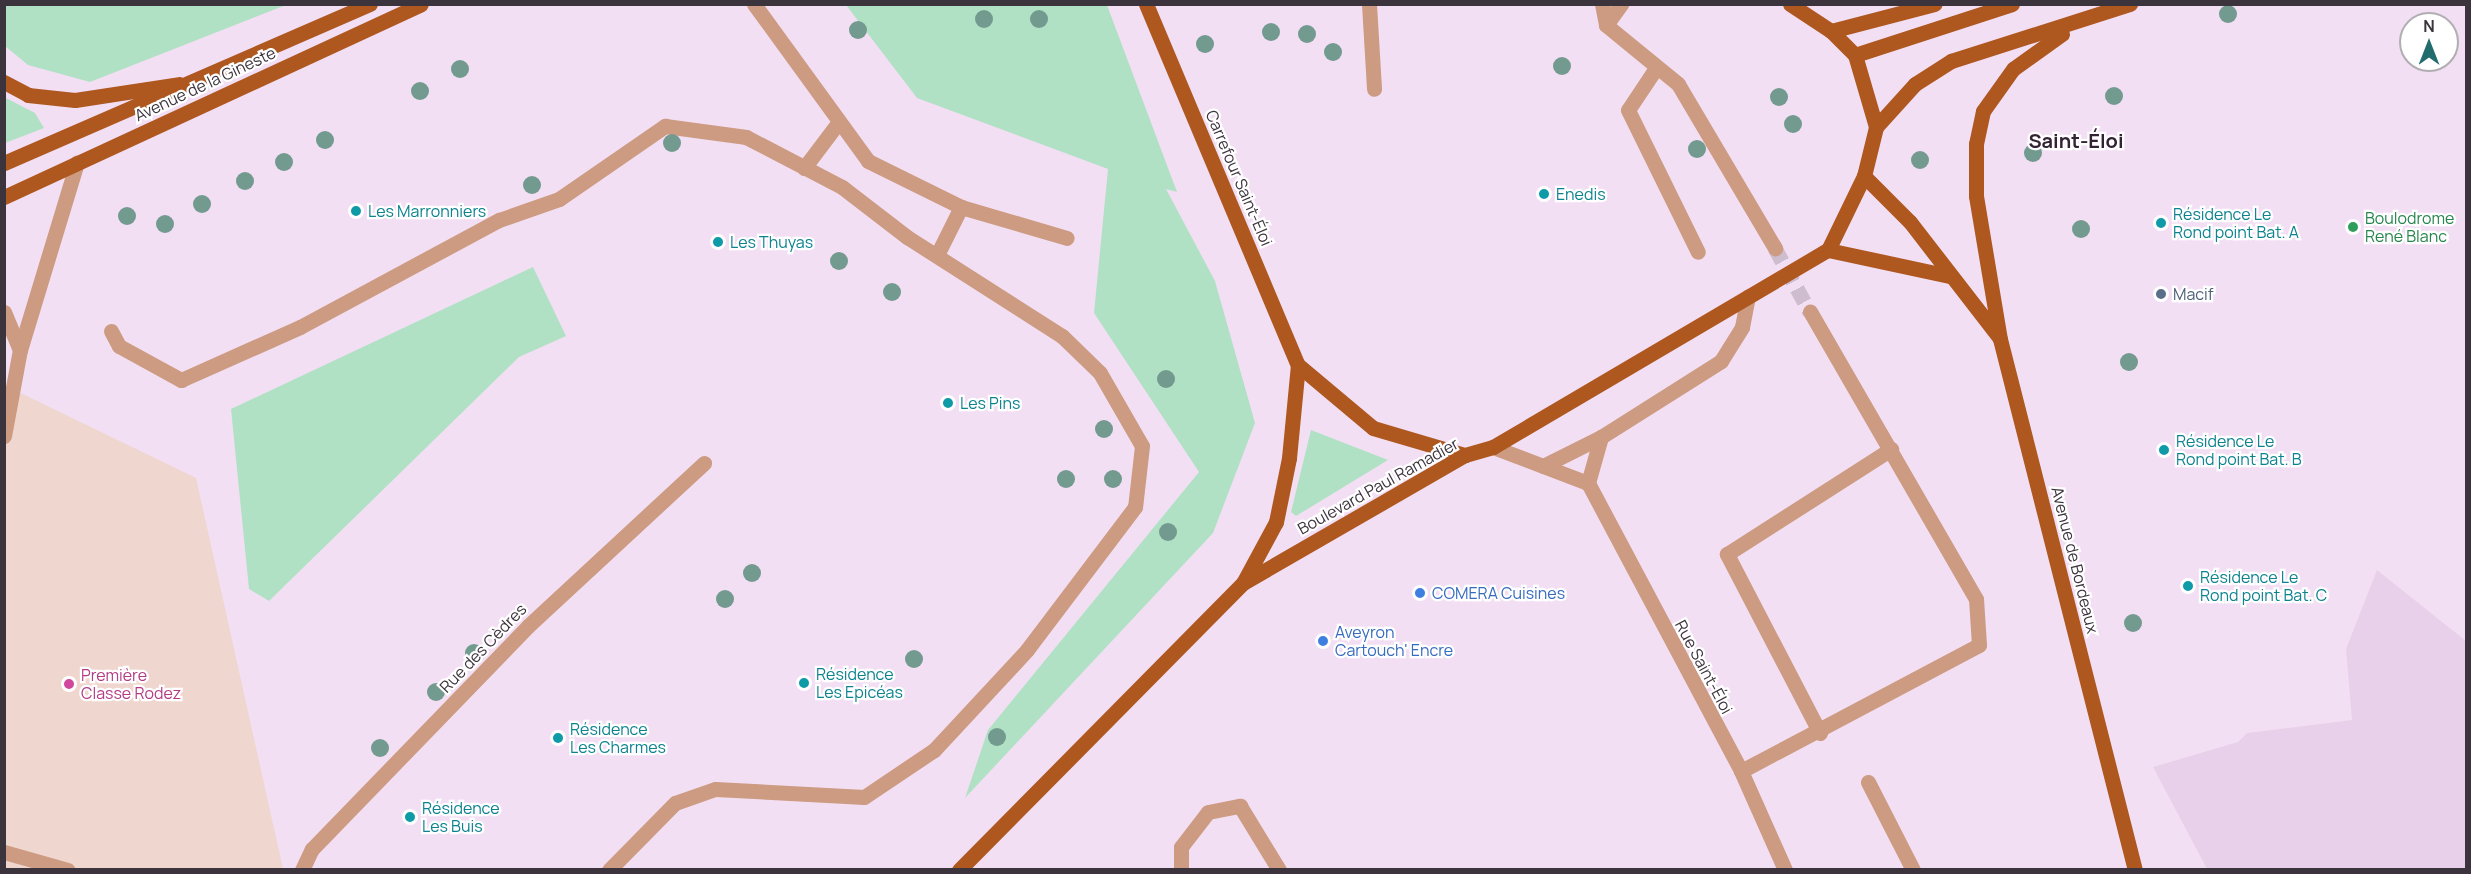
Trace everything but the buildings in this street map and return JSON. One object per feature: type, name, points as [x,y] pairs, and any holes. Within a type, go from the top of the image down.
[{"type":"main road","name":"Avenue de la Gineste","points":[[4,163],[200,80],[370,4]]},
{"type":"main road","name":"Avenue de la Gineste","points":[[4,197],[421,4]]},
{"type":"main road","name":"Carrefour Saint-Éloi","points":[[1146,4],[1298,365],[1373,428],[1465,455]]},
{"type":"main road","points":[[1790,4],[1831,31],[1855,55],[1876,127]]},
{"type":"main road","points":[[1831,31],[1935,4]]},
{"type":"main road","points":[[1855,55],[2012,4]]},
{"type":"main road","points":[[1949,276],[1828,250],[1864,176],[1876,127],[1915,84],[1951,61],[2072,27],[2130,4]]},
{"type":"main road","points":[[2000,339],[1976,195],[1976,144],[1983,111],[2013,69],[2072,27]]},
{"type":"main road","name":"Avenue de la Gineste","points":[[4,82],[28,95],[75,100],[200,80]]},
{"type":"main road","points":[[1864,176],[1910,222],[1949,276]]},
{"type":"main road","name":"Boulevard Paul Ramadier","points":[[959,870],[1243,583],[1465,455],[1492,447],[1828,250]]},
{"type":"main road","name":"Avenue de Bordeaux","points":[[1949,276],[2000,339],[2135,870]]},
{"type":"main road","name":"Carrefour Saint-Éloi","points":[[1243,583],[1276,522],[1289,458],[1298,365]]},
{"type":"street","points":[[754,4],[838,123],[868,161],[961,207],[1067,238]]},
{"type":"street","points":[[1369,4],[1374,89]]},
{"type":"street","points":[[1602,4],[1606,25],[1678,84],[1775,248]]},
{"type":"street","points":[[1606,25],[1621,4]]},
{"type":"street","points":[[1656,68],[1628,110],[1698,252]]},
{"type":"street","points":[[804,168],[838,123]]},
{"type":"street","points":[[111,331],[119,346],[181,380],[300,327],[499,220],[559,200],[665,126],[746,137],[842,187],[937,255],[1062,336],[1100,373],[1142,446],[1135,507],[1027,650],[911,771],[864,796],[715,789],[675,803],[609,870]]},
{"type":"street","points":[[4,436],[20,350],[78,162]]},
{"type":"street","points":[[937,255],[961,207]]},
{"type":"street","points":[[1542,466],[1601,437],[1721,361],[1742,327],[1748,297]]},
{"type":"street","points":[[4,312],[20,350]]},
{"type":"street","points":[[1741,771],[1820,733],[1979,645],[1976,599],[1892,450],[1810,312]]},
{"type":"street","points":[[1492,447],[1588,483],[1601,437]]},
{"type":"street","points":[[1820,733],[1726,554],[1892,450]]},
{"type":"street","name":"Rue des Cèdres","points":[[302,870],[312,849],[528,626],[704,463]]},
{"type":"street","name":"Rue Saint-Éloi","points":[[1588,483],[1741,771],[1785,870]]},
{"type":"street","points":[[1868,782],[1913,870]]},
{"type":"street","points":[[1181,870],[1181,847],[1209,812],[1240,806],[1279,870]]},
{"type":"street","points":[[4,852],[68,870]]},
{"type":"shaded area","points":[[4,385],[196,478],[283,869],[5,869]]},
{"type":"shaded area","points":[[2377,570],[2466,641],[2466,869],[2207,869],[2153,767],[2238,742],[2247,733],[2352,720],[2346,649]]},
{"type":"green space","points":[[4,5],[286,5],[90,82],[28,65],[5,46]]},
{"type":"green space","points":[[846,5],[1107,5],[1177,192],[1166,189],[1215,281],[1255,423],[1213,533],[965,798],[988,730],[1199,472],[1094,313],[1108,169],[917,98]]},
{"type":"green space","points":[[4,97],[35,113],[44,128],[5,143]]},
{"type":"green space","points":[[533,267],[566,336],[519,357],[269,601],[249,589],[231,409]]},
{"type":"green space","points":[[1311,430],[1388,460],[1296,516],[1291,512]]},
{"type":"tunnel","points":[[1775,248],[1810,312]]},
{"type":"place","name":"Enedis","points":[[1544,194]]},
{"type":"place","name":"Les Marronniers","points":[[356,211]]},
{"type":"place","name":"Résidence Le Rond point Bat. A","points":[[2161,223]]},
{"type":"place","name":"Boulodrome René Blanc","points":[[2353,227]]},
{"type":"place","name":"Les Thuyas","points":[[718,242]]},
{"type":"place","name":"Macif","points":[[2161,294]]},
{"type":"place","name":"Les Pins","points":[[948,403]]},
{"type":"place","name":"Résidence Le Rond point Bat. B","points":[[2164,450]]},
{"type":"place","name":"Résidence Le Rond point Bat. C","points":[[2188,586]]},
{"type":"place","name":"COMERA Cuisines","points":[[1420,593]]},
{"type":"place","name":"Aveyron Cartouch' Encre","points":[[1323,641]]},
{"type":"place","name":"Résidence Les Epicéas","points":[[804,683]]},
{"type":"place","name":"Première Classe Rodez","points":[[69,684]]},
{"type":"place","name":"Résidence Les Charmes","points":[[558,738]]},
{"type":"place","name":"Résidence Les Buis","points":[[410,817]]},
{"type":"district","name":"Saint-Éloi","points":[[2076,140]]}]
